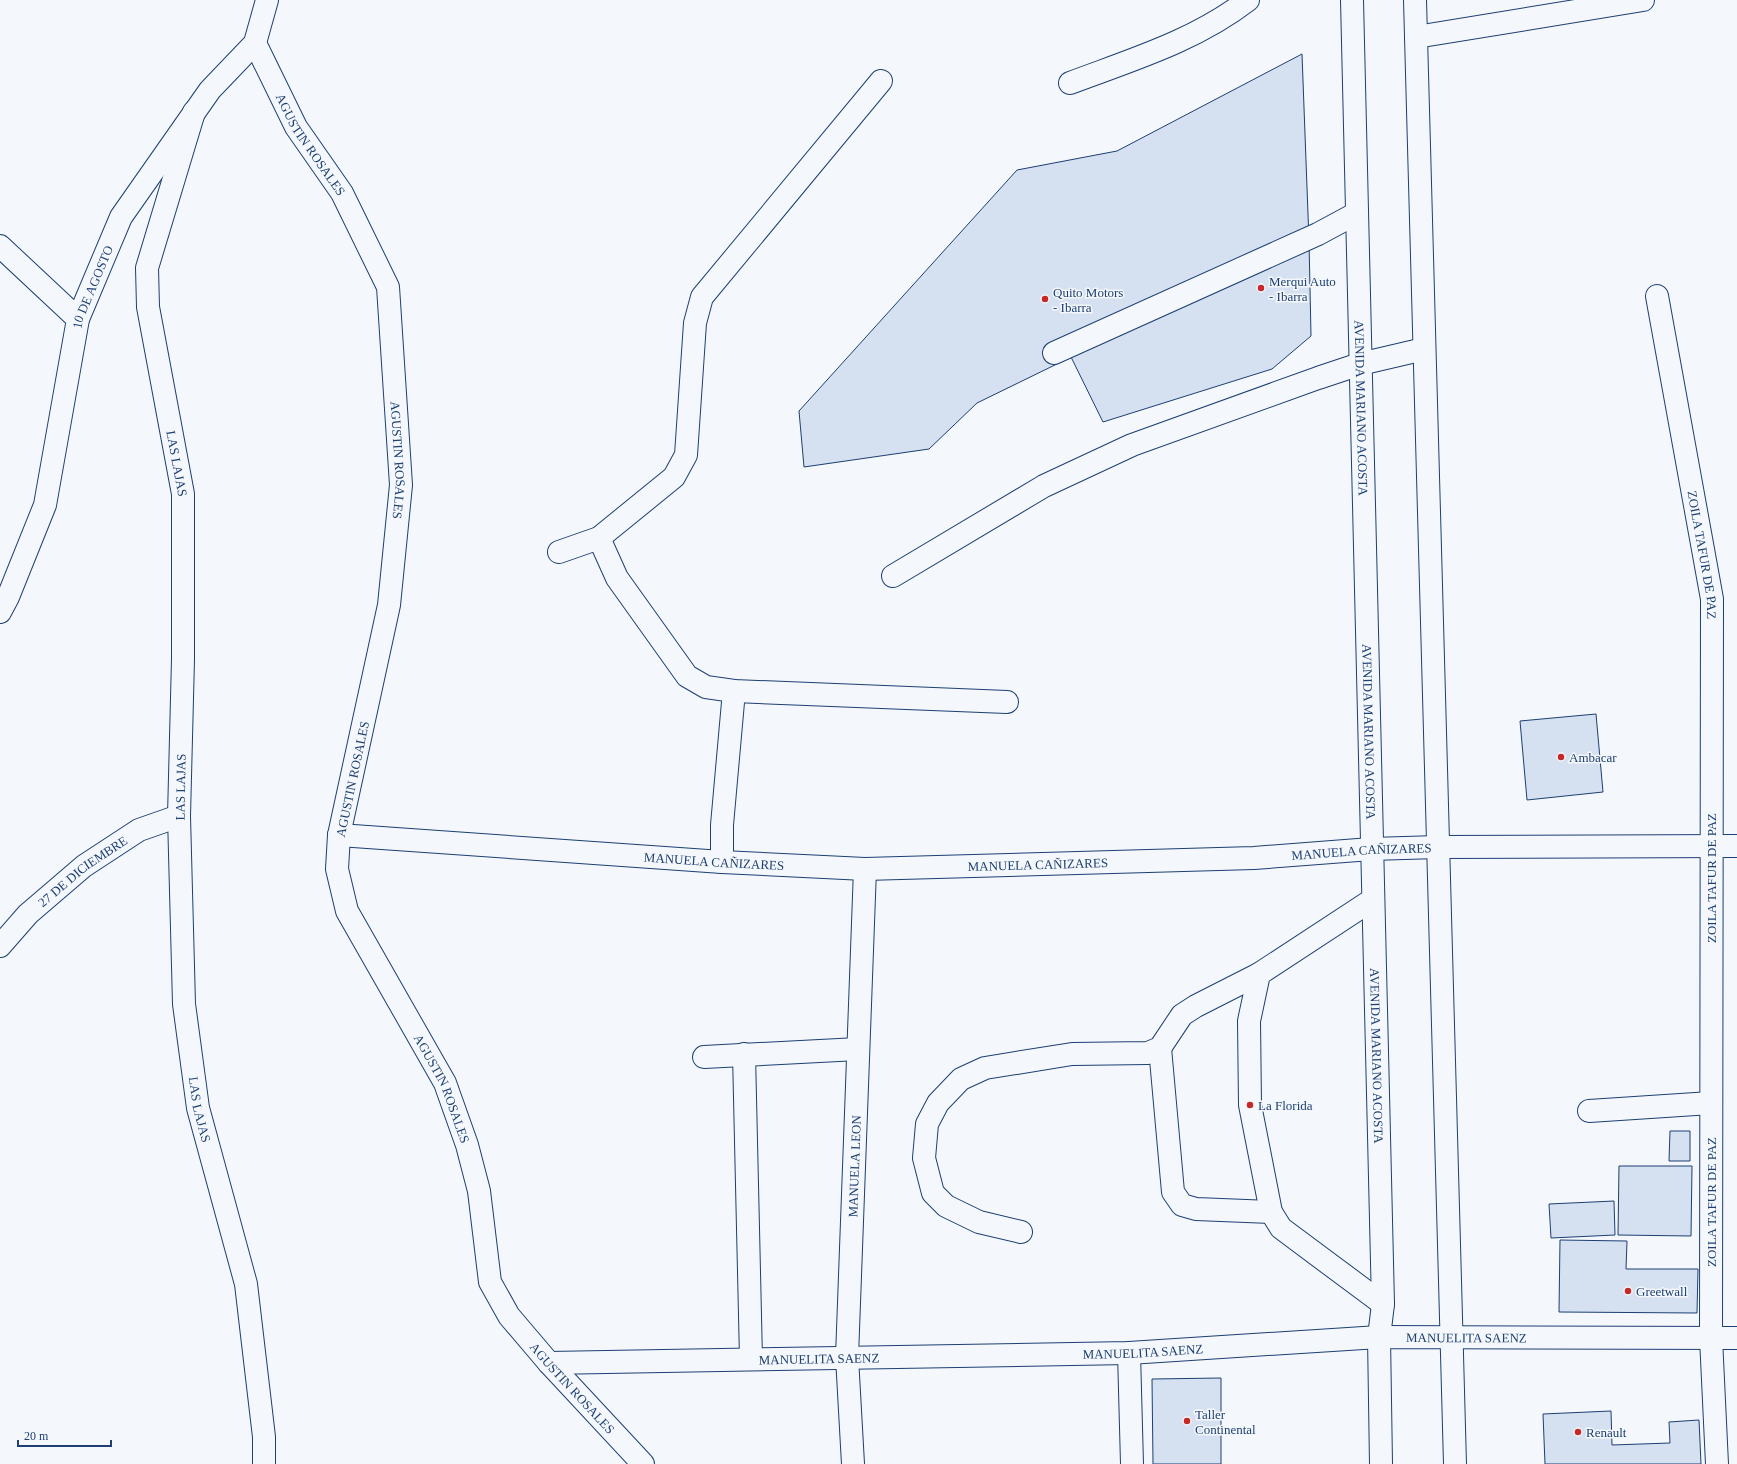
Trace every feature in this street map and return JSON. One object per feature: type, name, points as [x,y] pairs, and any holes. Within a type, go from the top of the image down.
[{"type":"main road","name":"10 DE AGOSTO","points":[[0,612],[8,597],[45,505],[78,319],[121,217],[210,90],[255,44],[267,0]]},
{"type":"main road","points":[[1070,83],[1176,43],[1220,19],[1248,0]]},
{"type":"main road","name":"AVENIDA MARIANO ACOSTA","points":[[1352,0],[1370,849],[1382,1304],[1379,1337],[1382,1464]]},
{"type":"main road","points":[[1415,0],[1452,1337],[1454,1464]]},
{"type":"main road","points":[[1416,37],[1643,0]]},
{"type":"main road","name":"AGUSTIN ROSALES","points":[[255,44],[296,127],[342,193],[388,287],[401,485],[389,605],[339,835],[337,869],[347,911],[445,1083],[467,1144],[479,1191],[490,1282],[509,1316],[549,1363],[643,1464]]},
{"type":"main road","points":[[559,552],[599,538],[674,477],[686,455],[695,323],[702,297],[882,81]]},
{"type":"main road","name":"LAS LAJAS","points":[[194,112],[147,268],[148,307],[183,494],[183,659],[179,816],[184,1004],[198,1108],[246,1284],[264,1437],[264,1464]]},
{"type":"main road","points":[[1054,353],[1318,234],[1357,213]]},
{"type":"main road","points":[[0,246],[78,319]]},
{"type":"main road","name":"ZOILA TAFUR DE PAZ","points":[[1657,296],[1712,599],[1711,1338],[1717,1464]]},
{"type":"main road","points":[[893,576],[1044,486],[1132,445],[1360,364],[1424,349]]},
{"type":"main road","points":[[599,538],[617,578],[686,676],[706,687],[734,691],[1007,702]]},
{"type":"main road","points":[[722,862],[722,825],[734,691]]},
{"type":"main road","name":"27 DE DICIEMBRE","points":[[0,946],[28,914],[84,866],[139,830],[179,816]]},
{"type":"main road","name":"MANUELA CAÑIZARES","points":[[339,835],[722,862],[865,869],[1254,858],[1370,849],[1438,847],[1737,846]]},
{"type":"main road","name":"MANUELA LEON","points":[[853,1464],[847,1357],[865,869]]},
{"type":"main road","points":[[1021,1232],[980,1222],[946,1206],[933,1193],[924,1158],[927,1124],[938,1103],[961,1079],[985,1068],[1072,1054],[1148,1053],[1160,1048],[1182,1015],[1196,1006],[1259,974],[1372,900]]},
{"type":"main road","points":[[1259,974],[1249,1021],[1250,1105],[1271,1212],[1281,1228],[1382,1304]]},
{"type":"main road","points":[[704,1057],[858,1048]]},
{"type":"main road","points":[[1160,1048],[1173,1192],[1182,1205],[1196,1209],[1271,1212]]},
{"type":"main road","points":[[744,1054],[751,1359]]},
{"type":"main road","points":[[1589,1111],[1711,1103]]},
{"type":"main road","name":"MANUELITA SAENZ","points":[[549,1363],[1129,1353],[1379,1337],[1737,1338]]},
{"type":"main road","points":[[1129,1353],[1132,1464]]},
{"type":"building","name":"Quito Motors - Ibarra","points":[[1302,54],[1309,241],[977,403],[929,449],[804,467],[799,411],[1017,170],[1117,151]]},
{"type":"building","name":"Merqui Auto - Ibarra","points":[[1309,241],[1311,336],[1272,369],[1103,422],[1071,357]]},
{"type":"building","name":"Ambacar","points":[[1596,714],[1603,792],[1527,800],[1520,721]]},
{"type":"building","points":[[1670,1131],[1690,1131],[1690,1161],[1669,1161]]},
{"type":"building","points":[[1619,1166],[1692,1166],[1691,1236],[1618,1235]]},
{"type":"building","points":[[1614,1201],[1615,1235],[1551,1238],[1549,1204]]},
{"type":"building","name":"Greetwall","points":[[1560,1240],[1627,1241],[1626,1269],[1698,1269],[1697,1313],[1559,1312]]},
{"type":"building","name":"Taller Continental","points":[[1221,1378],[1221,1464],[1153,1464],[1152,1379]]},
{"type":"building","name":"Renault","points":[[1611,1411],[1612,1445],[1670,1443],[1669,1422],[1699,1420],[1701,1464],[1545,1464],[1543,1414]]},
{"type":"place","name":"Merqui Auto - Ibarra","points":[[1261,288]]},
{"type":"place","name":"Quito Motors - Ibarra","points":[[1045,299]]},
{"type":"place","name":"Ambacar","points":[[1561,757]]},
{"type":"place","name":"La Florida","points":[[1250,1105]]},
{"type":"place","name":"Greetwall","points":[[1628,1291]]},
{"type":"place","name":"Taller Continental","points":[[1187,1421]]},
{"type":"place","name":"Renault","points":[[1578,1432]]}]
